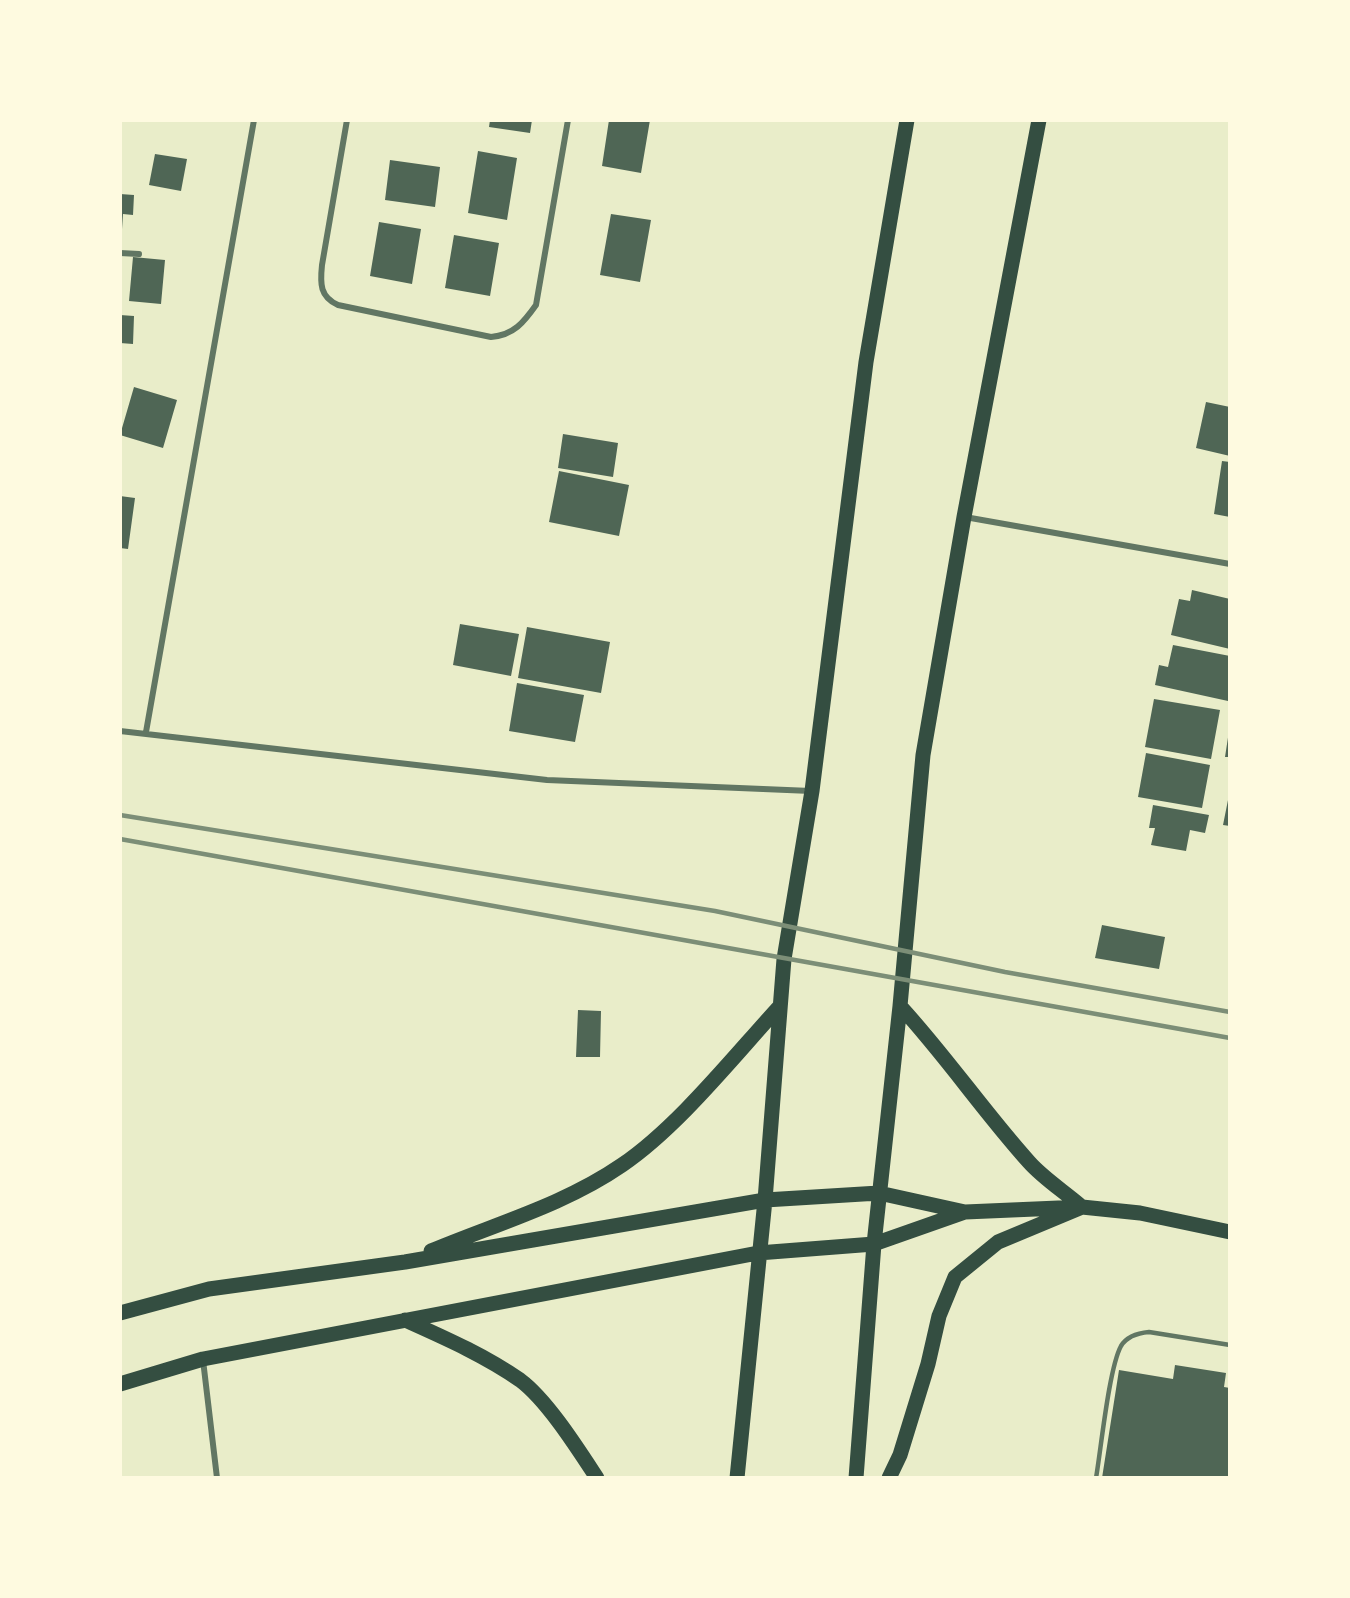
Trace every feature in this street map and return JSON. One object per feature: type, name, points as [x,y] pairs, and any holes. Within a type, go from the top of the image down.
[{"type":"main road","points":[[737,1478],[765,1200],[780,1006],[789,926],[812,792],[866,362],[907,120]]},
{"type":"main road","points":[[856,1478],[874,1244],[900,1006],[923,755],[964,517],[1039,120]]},
{"type":"main road","points":[[405,1262],[545,1207],[623,1165],[667,1128],[780,1006]]},
{"type":"main road","points":[[900,1006],[931,1040],[982,1109],[1031,1164],[1082,1207]]},
{"type":"main road","points":[[120,1313],[209,1289],[405,1262],[765,1200],[879,1193],[965,1212],[1082,1207],[1140,1214],[1230,1232]]},
{"type":"main road","points":[[889,1478],[900,1455],[928,1364],[939,1316],[955,1277],[998,1242],[1082,1207]]},
{"type":"main road","points":[[120,1384],[203,1359],[758,1253],[874,1244],[965,1212]]},
{"type":"main road","points":[[405,1320],[465,1347],[521,1382],[570,1437],[597,1478]]},
{"type":"street","points":[[146,732],[254,120]]},
{"type":"street","points":[[347,120],[322,265],[320,286],[327,300],[338,305],[491,337],[505,336],[522,325],[536,305],[568,120]]},
{"type":"street","points":[[120,253],[139,254]]},
{"type":"street","points":[[964,517],[1230,564]]},
{"type":"street","points":[[120,731],[146,732],[546,780],[812,792]]},
{"type":"street","points":[[203,1359],[217,1478]]},
{"type":"lane","points":[[1096,1478],[1114,1375],[1121,1347],[1127,1340],[1136,1333],[1149,1332],[1230,1345]]},
{"type":"building","points":[[490,120],[532,120],[530,133],[489,127]]},
{"type":"building","points":[[609,120],[650,120],[641,173],[602,166]]},
{"type":"building","points":[[478,151],[517,158],[507,220],[468,213]]},
{"type":"building","points":[[155,154],[187,159],[181,191],[149,185]]},
{"type":"building","points":[[390,160],[440,167],[435,207],[385,200]]},
{"type":"building","points":[[120,194],[134,195],[133,215],[123,214],[122,229],[120,229]]},
{"type":"building","points":[[611,214],[651,220],[640,282],[600,275]]},
{"type":"building","points":[[379,222],[421,229],[412,284],[370,276]]},
{"type":"building","points":[[454,235],[499,243],[490,296],[445,288]]},
{"type":"building","points":[[133,257],[165,260],[161,304],[129,301]]},
{"type":"building","points":[[120,315],[134,316],[133,344],[120,343]]},
{"type":"building","points":[[134,387],[177,400],[163,448],[120,435]]},
{"type":"building","points":[[1206,402],[1230,407],[1230,456],[1196,448]]},
{"type":"building","points":[[563,434],[618,443],[613,477],[558,468]]},
{"type":"building","points":[[1222,461],[1230,462],[1230,517],[1214,514]]},
{"type":"building","points":[[559,471],[629,485],[619,536],[549,522]]},
{"type":"building","points":[[120,496],[135,498],[128,549],[120,548]]},
{"type":"building","points":[[1192,590],[1230,599],[1230,649],[1171,635],[1179,599],[1190,601]]},
{"type":"building","points":[[460,624],[519,634],[511,676],[453,665]]},
{"type":"building","points":[[527,627],[610,642],[601,693],[518,678]]},
{"type":"building","points":[[1173,645],[1230,656],[1228,701],[1155,685],[1159,665],[1168,667]]},
{"type":"building","points":[[517,683],[584,695],[575,742],[509,731]]},
{"type":"building","points":[[1154,699],[1220,710],[1211,759],[1145,747]]},
{"type":"building","points":[[1229,731],[1230,757],[1225,757]]},
{"type":"building","points":[[1146,753],[1210,765],[1202,808],[1138,797]]},
{"type":"building","points":[[1230,795],[1230,826],[1223,825]]},
{"type":"building","points":[[1153,805],[1209,815],[1205,833],[1190,830],[1186,851],[1151,845],[1155,828],[1149,828]]},
{"type":"building","points":[[1102,925],[1165,937],[1159,969],[1095,958]]},
{"type":"building","points":[[578,1010],[601,1011],[600,1057],[576,1057]]},
{"type":"building","points":[[1175,1365],[1226,1373],[1224,1387],[1230,1388],[1230,1478],[1102,1478],[1119,1370],[1173,1379]]},
{"type":"railway","points":[[120,815],[715,911],[1005,972],[1230,1012]]},
{"type":"railway","points":[[120,839],[1230,1038]]}]
